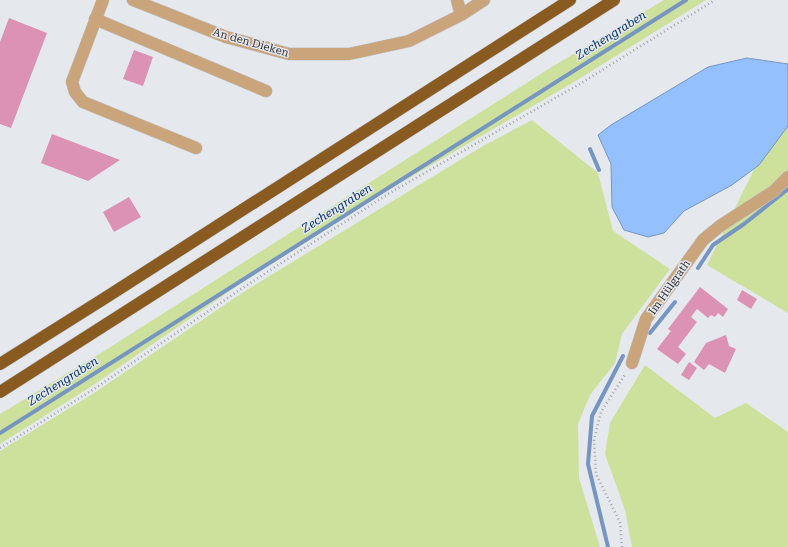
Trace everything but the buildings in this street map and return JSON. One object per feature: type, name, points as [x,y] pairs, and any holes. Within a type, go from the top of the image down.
[{"type":"highway","points":[[0,364],[570,0]]},
{"type":"highway","points":[[0,392],[614,0]]},
{"type":"street","points":[[102,0],[72,82],[75,92],[83,102],[196,148]]},
{"type":"street","name":"An den Dieken","points":[[132,0],[226,36],[289,54],[349,54],[408,41],[462,15],[484,0]]},
{"type":"street","points":[[457,0],[462,15]]},
{"type":"street","points":[[95,20],[266,91]]},
{"type":"street","name":"Im Hülgrath","points":[[632,363],[646,319],[702,240],[720,226],[774,191],[788,177]]},
{"type":"path","points":[[0,448],[94,389],[235,294],[388,194],[578,85],[715,0]]},
{"type":"path","points":[[622,547],[620,522],[596,474],[594,440],[601,412],[632,363]]},
{"type":"green space","points":[[664,0],[706,0],[574,82],[385,192],[237,286],[92,386],[0,444],[0,414],[104,351],[550,68]]},
{"type":"green space","points":[[788,100],[788,313],[707,265]]},
{"type":"green space","points":[[532,120],[598,173],[613,231],[670,269],[622,334],[615,363],[590,395],[578,424],[579,478],[600,547],[0,547],[0,451],[94,393],[245,291],[483,146]]},
{"type":"green space","points":[[645,365],[715,418],[746,403],[788,432],[788,547],[632,547],[625,510],[605,454],[610,423]]},
{"type":"water","points":[[747,58],[788,64],[788,126],[759,165],[732,185],[684,211],[664,233],[648,237],[624,230],[612,207],[611,164],[598,135],[611,125],[708,67]]},
{"type":"waterway","name":"Zechengraben","points":[[0,433],[686,0]]},
{"type":"waterway","points":[[590,149],[599,170]]},
{"type":"waterway","points":[[698,268],[713,245],[744,224],[788,189]]},
{"type":"waterway","points":[[650,333],[675,302]]},
{"type":"waterway","points":[[608,547],[588,464],[592,416],[623,356]]}]
